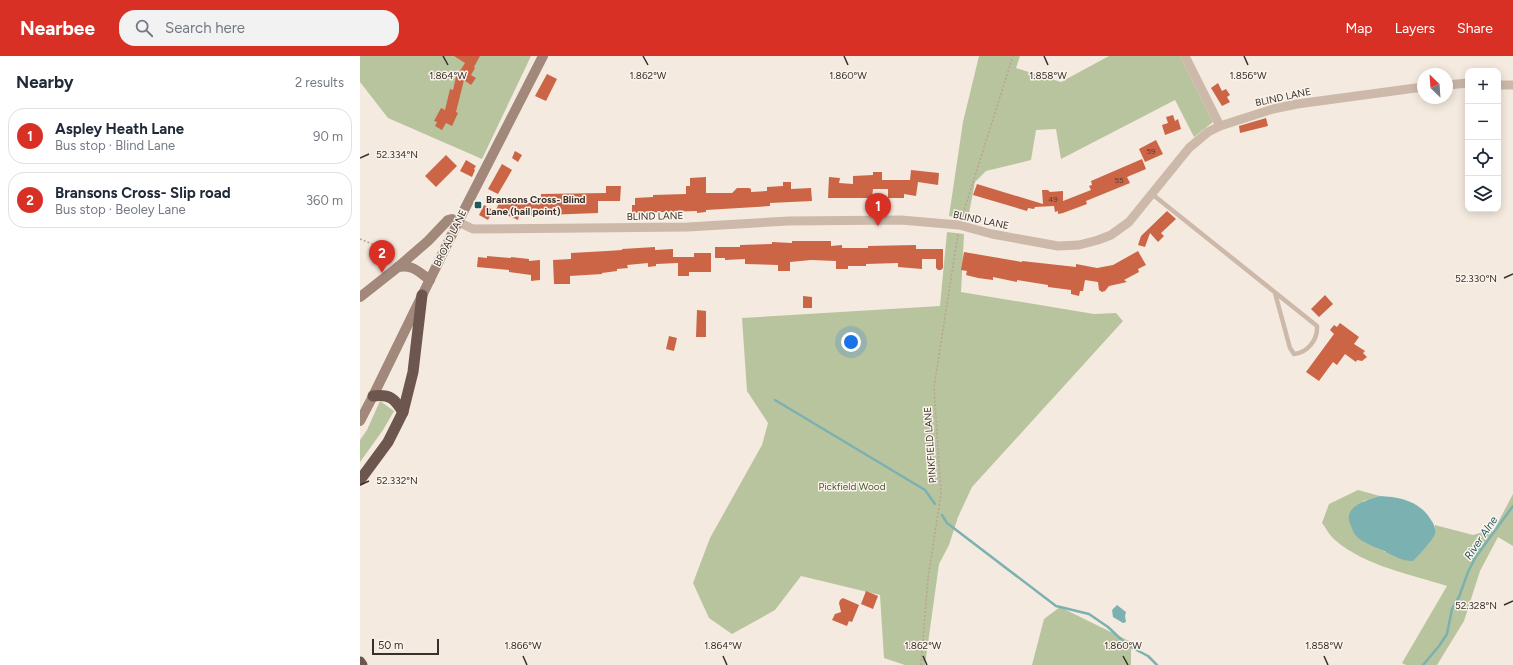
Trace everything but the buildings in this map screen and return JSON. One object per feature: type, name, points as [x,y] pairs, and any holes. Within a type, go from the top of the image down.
[{"type":"highway","points":[[360,480],[388,442],[402,412],[413,372],[422,295]]},
{"type":"highway","points":[[373,396],[384,395],[390,397],[396,402],[402,412]]},
{"type":"main road","name":"BROAD LANE","points":[[360,420],[458,222],[543,56]]},
{"type":"main road","points":[[360,297],[428,241],[448,220],[452,219],[458,222]]},
{"type":"main road","points":[[398,267],[411,267],[430,280]]},
{"type":"street","points":[[1185,56],[1220,126]]},
{"type":"street","points":[[1453,84],[1465,83]]},
{"type":"street","points":[[1501,85],[1513,85]]},
{"type":"street","name":"BLIND LANE","points":[[458,222],[473,229],[688,227],[788,221],[901,220],[959,225],[992,234],[1058,246],[1079,245],[1111,235],[1128,222],[1189,148],[1208,132],[1220,126],[1273,109],[1417,88]]},
{"type":"lane","points":[[1152,194],[1317,326],[1318,334],[1313,342],[1302,353],[1294,354],[1290,348],[1275,293]]},
{"type":"path","name":"PINKFIELD LANE","points":[[920,665],[928,578],[940,494],[934,387],[959,225],[1013,56]]},
{"type":"path","points":[[360,239],[377,246],[398,267]]},
{"type":"green space","points":[[360,56],[531,56],[482,159],[388,118],[360,82]]},
{"type":"green space","points":[[979,56],[1020,56],[1016,68],[1061,82],[1109,56],[1180,56],[1213,122],[1194,137],[1175,100],[1061,159],[1056,129],[1036,130],[1031,160],[986,171],[975,182],[968,219],[949,216],[963,122]]},
{"type":"green space","name":"Pickfield Wood","points":[[947,232],[964,234],[961,292],[1094,314],[1116,313],[1123,321],[972,487],[958,517],[949,545],[939,564],[925,665],[905,665],[884,658],[880,595],[801,576],[775,610],[732,634],[709,618],[693,583],[710,538],[762,445],[768,423],[747,391],[742,318],[940,306]]},
{"type":"green space","points":[[380,401],[394,411],[383,430],[360,462],[360,440],[367,430]]},
{"type":"green space","points":[[1358,490],[1380,496],[1363,501],[1356,536],[1385,552],[1434,535],[1435,525],[1473,535],[1490,530],[1493,532],[1513,494],[1513,546],[1498,537],[1480,571],[1464,621],[1437,665],[1406,665],[1402,663],[1447,586],[1388,568],[1360,556],[1335,540],[1322,523],[1329,504]]},
{"type":"green space","points":[[1060,607],[1131,642],[1131,665],[1032,665],[1044,619]]},
{"type":"water","points":[[1380,496],[1402,499],[1415,504],[1421,508],[1433,523],[1435,530],[1434,537],[1413,561],[1398,558],[1370,545],[1357,537],[1353,532],[1349,519],[1349,514],[1352,509],[1362,502]]},
{"type":"water","points":[[1117,605],[1126,612],[1126,622],[1123,623],[1113,617],[1112,610]]},
{"type":"waterway","points":[[775,400],[925,490],[935,504]]},
{"type":"waterway","name":"River Alne","points":[[1423,665],[1447,634],[1452,609],[1459,597],[1475,558],[1513,506]]},
{"type":"waterway","points":[[942,515],[947,523],[1056,606],[1089,614],[1108,627],[1127,645],[1148,656],[1157,665]]},
{"type":"place","name":"Bransons Cross- Blind Lane (hail point)","points":[[478,205]]},
{"type":"place","name":"Aspley Heath Lane","points":[[878,226]]},
{"type":"place","name":"Bransons Cross- Slip road","points":[[382,273]]}]
